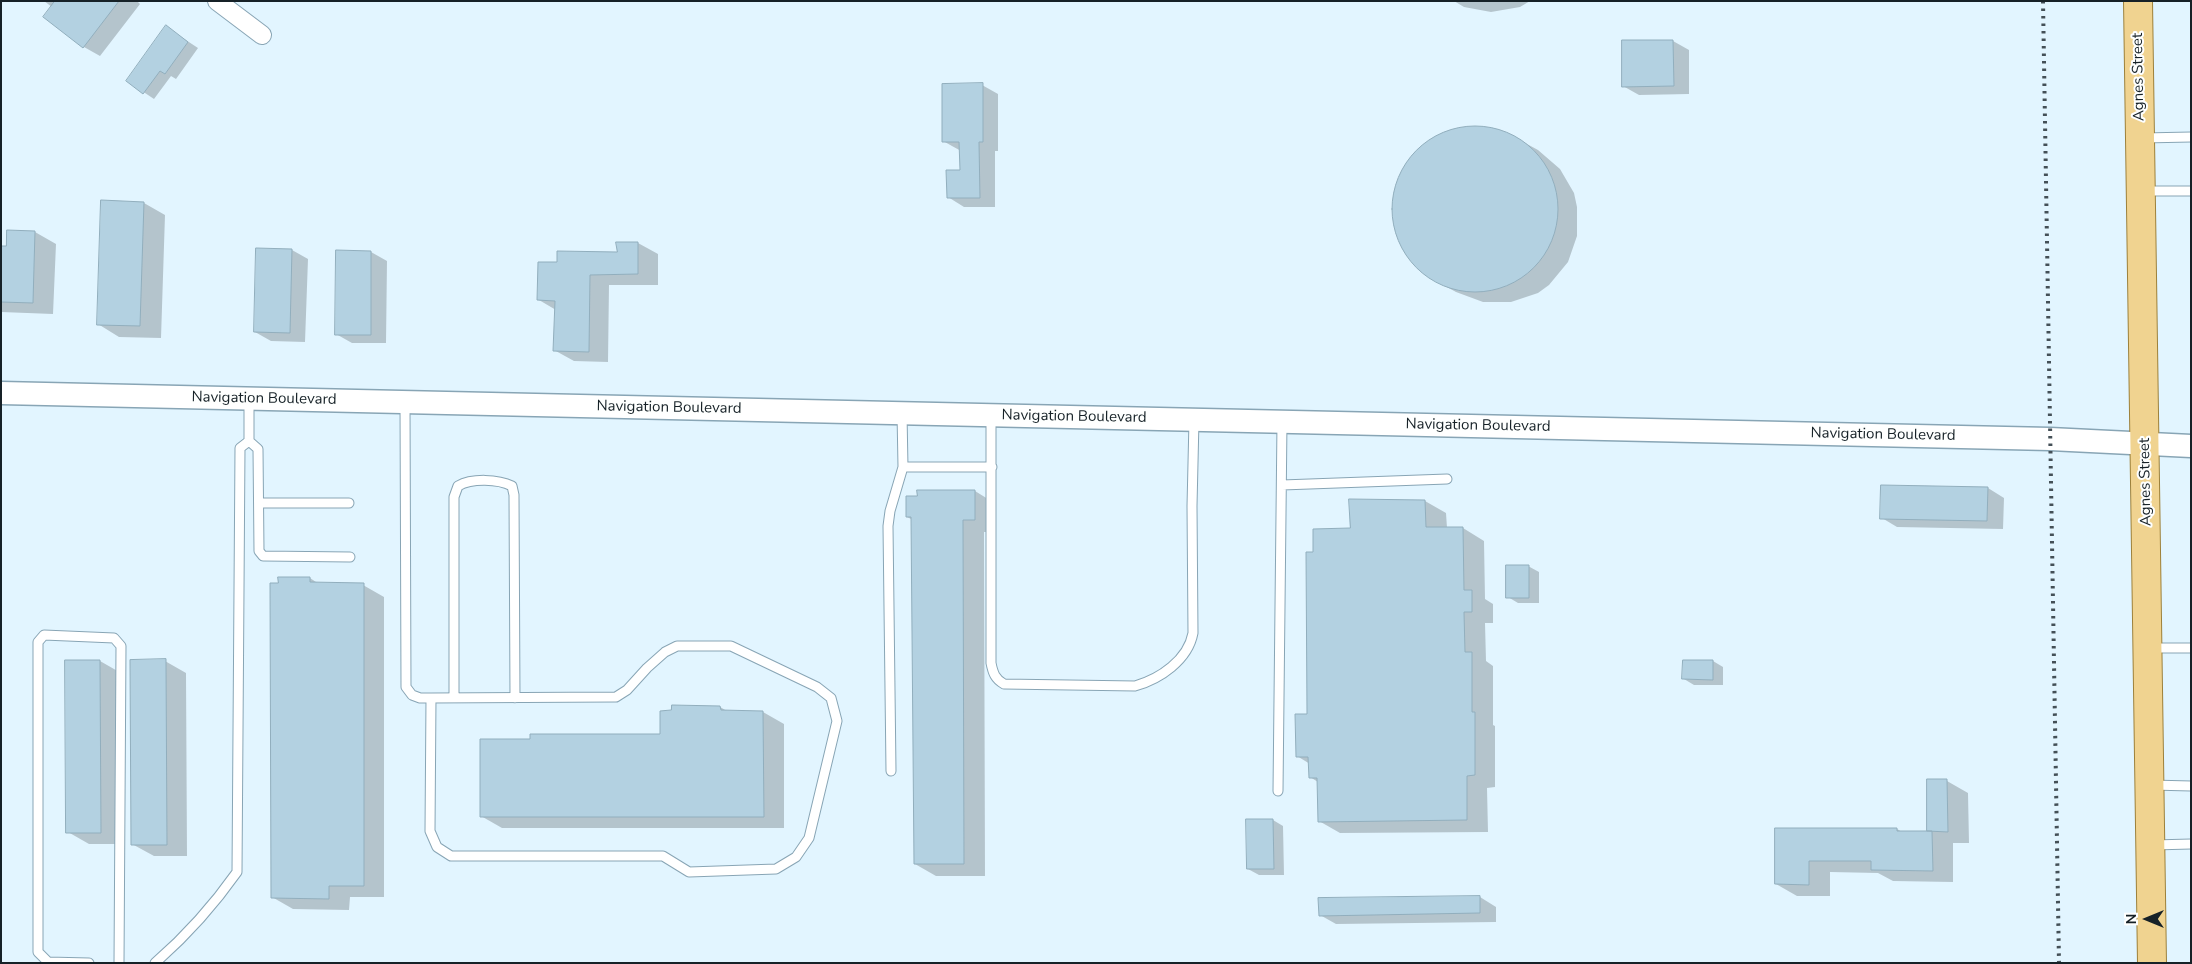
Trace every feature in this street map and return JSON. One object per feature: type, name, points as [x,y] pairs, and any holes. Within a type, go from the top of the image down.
[{"type":"main road","name":"Agnes Street","points":[[2138,1],[2146,445],[2152,963]]},
{"type":"street","points":[[217,1],[262,35]]},
{"type":"street","name":"Navigation Boulevard","points":[[1,393],[2050,439],[2191,446]]},
{"type":"lane","points":[[2140,138],[2191,137]]},
{"type":"lane","points":[[2141,191],[2191,191]]},
{"type":"lane","points":[[249,399],[249,442]]},
{"type":"lane","points":[[405,402],[406,687],[412,694],[420,698],[616,697],[627,690],[665,652],[677,646],[731,646],[817,687],[831,698],[837,721],[809,838],[796,857],[776,869],[688,872],[663,856],[451,856],[437,847],[430,832],[431,698]]},
{"type":"lane","points":[[891,771],[888,526],[890,511],[903,467],[902,413]]},
{"type":"lane","points":[[991,415],[991,663],[998,681],[1004,684],[1135,686],[1150,682],[1179,660],[1191,645],[1193,633],[1192,506],[1194,420]]},
{"type":"lane","points":[[1278,791],[1282,422]]},
{"type":"lane","points":[[249,442],[258,449],[259,551],[263,556],[350,557]]},
{"type":"lane","points":[[155,963],[179,943],[218,898],[237,872],[240,448],[249,442]]},
{"type":"lane","points":[[903,467],[992,467]]},
{"type":"lane","points":[[1282,485],[1447,478]]},
{"type":"lane","points":[[454,698],[454,497],[458,486],[466,482],[504,481],[512,486],[514,495],[515,698]]},
{"type":"lane","points":[[259,503],[349,504]]},
{"type":"lane","points":[[89,963],[48,962],[38,952],[38,642],[44,635],[114,638],[121,646],[120,963]]},
{"type":"lane","points":[[2148,648],[2191,648]]},
{"type":"lane","points":[[2150,785],[2191,786]]},
{"type":"lane","points":[[2151,845],[2191,844]]},
{"type":"building","points":[[55,1],[119,1],[83,48],[43,17]]},
{"type":"building","points":[[166,25],[188,42],[165,74],[160,71],[143,94],[126,81]]},
{"type":"building","points":[[1622,40],[1673,40],[1674,86],[1622,87]]},
{"type":"building","points":[[983,83],[983,142],[979,142],[980,198],[947,198],[946,170],[960,170],[959,142],[942,142],[942,84]]},
{"type":"building","points":[[1475,126],[1507,132],[1534,150],[1552,177],[1558,209],[1552,241],[1534,268],[1507,286],[1475,292],[1443,286],[1416,268],[1398,241],[1392,209],[1398,177],[1416,150],[1443,132]]},
{"type":"building","points":[[101,200],[144,202],[140,326],[97,325]]},
{"type":"building","points":[[7,230],[35,231],[33,303],[1,302],[1,246],[6,246]]},
{"type":"building","points":[[616,242],[638,242],[638,274],[590,275],[589,352],[553,351],[555,301],[537,300],[538,262],[557,262],[557,251],[617,252]]},
{"type":"building","points":[[256,248],[292,249],[290,333],[254,332]]},
{"type":"building","points":[[336,250],[371,251],[371,335],[335,335]]},
{"type":"building","points":[[1881,485],[1988,487],[1987,521],[1880,519]]},
{"type":"building","points":[[917,490],[975,490],[975,520],[963,520],[964,864],[914,864],[911,517],[906,517],[906,496],[917,496]]},
{"type":"building","points":[[1349,499],[1425,500],[1426,527],[1463,527],[1464,590],[1472,590],[1472,612],[1464,612],[1465,652],[1472,652],[1472,712],[1475,712],[1475,775],[1467,776],[1467,820],[1318,822],[1317,778],[1309,778],[1308,757],[1296,757],[1295,714],[1307,714],[1306,552],[1313,552],[1313,529],[1350,528]]},
{"type":"building","points":[[1506,565],[1529,565],[1529,598],[1506,598]]},
{"type":"building","points":[[278,577],[310,577],[310,582],[364,583],[364,886],[329,886],[329,899],[271,898],[270,583],[278,583]]},
{"type":"building","points":[[166,659],[167,845],[131,845],[130,660]]},
{"type":"building","points":[[65,660],[100,660],[101,833],[66,833]]},
{"type":"building","points":[[1683,660],[1713,660],[1713,680],[1682,679]]},
{"type":"building","points":[[672,705],[720,706],[721,710],[763,711],[764,817],[480,817],[480,739],[530,739],[530,734],[660,734],[660,711],[671,710]]},
{"type":"building","points":[[1927,779],[1947,779],[1948,832],[1927,831]]},
{"type":"building","points":[[1246,819],[1273,819],[1274,869],[1247,869]]},
{"type":"building","points":[[1775,828],[1897,828],[1897,831],[1932,831],[1933,871],[1871,870],[1871,861],[1809,861],[1809,885],[1775,884]]},
{"type":"building","points":[[1480,896],[1480,913],[1319,916],[1318,898]]},
{"type":"railway","points":[[2043,1],[2059,963]]}]
